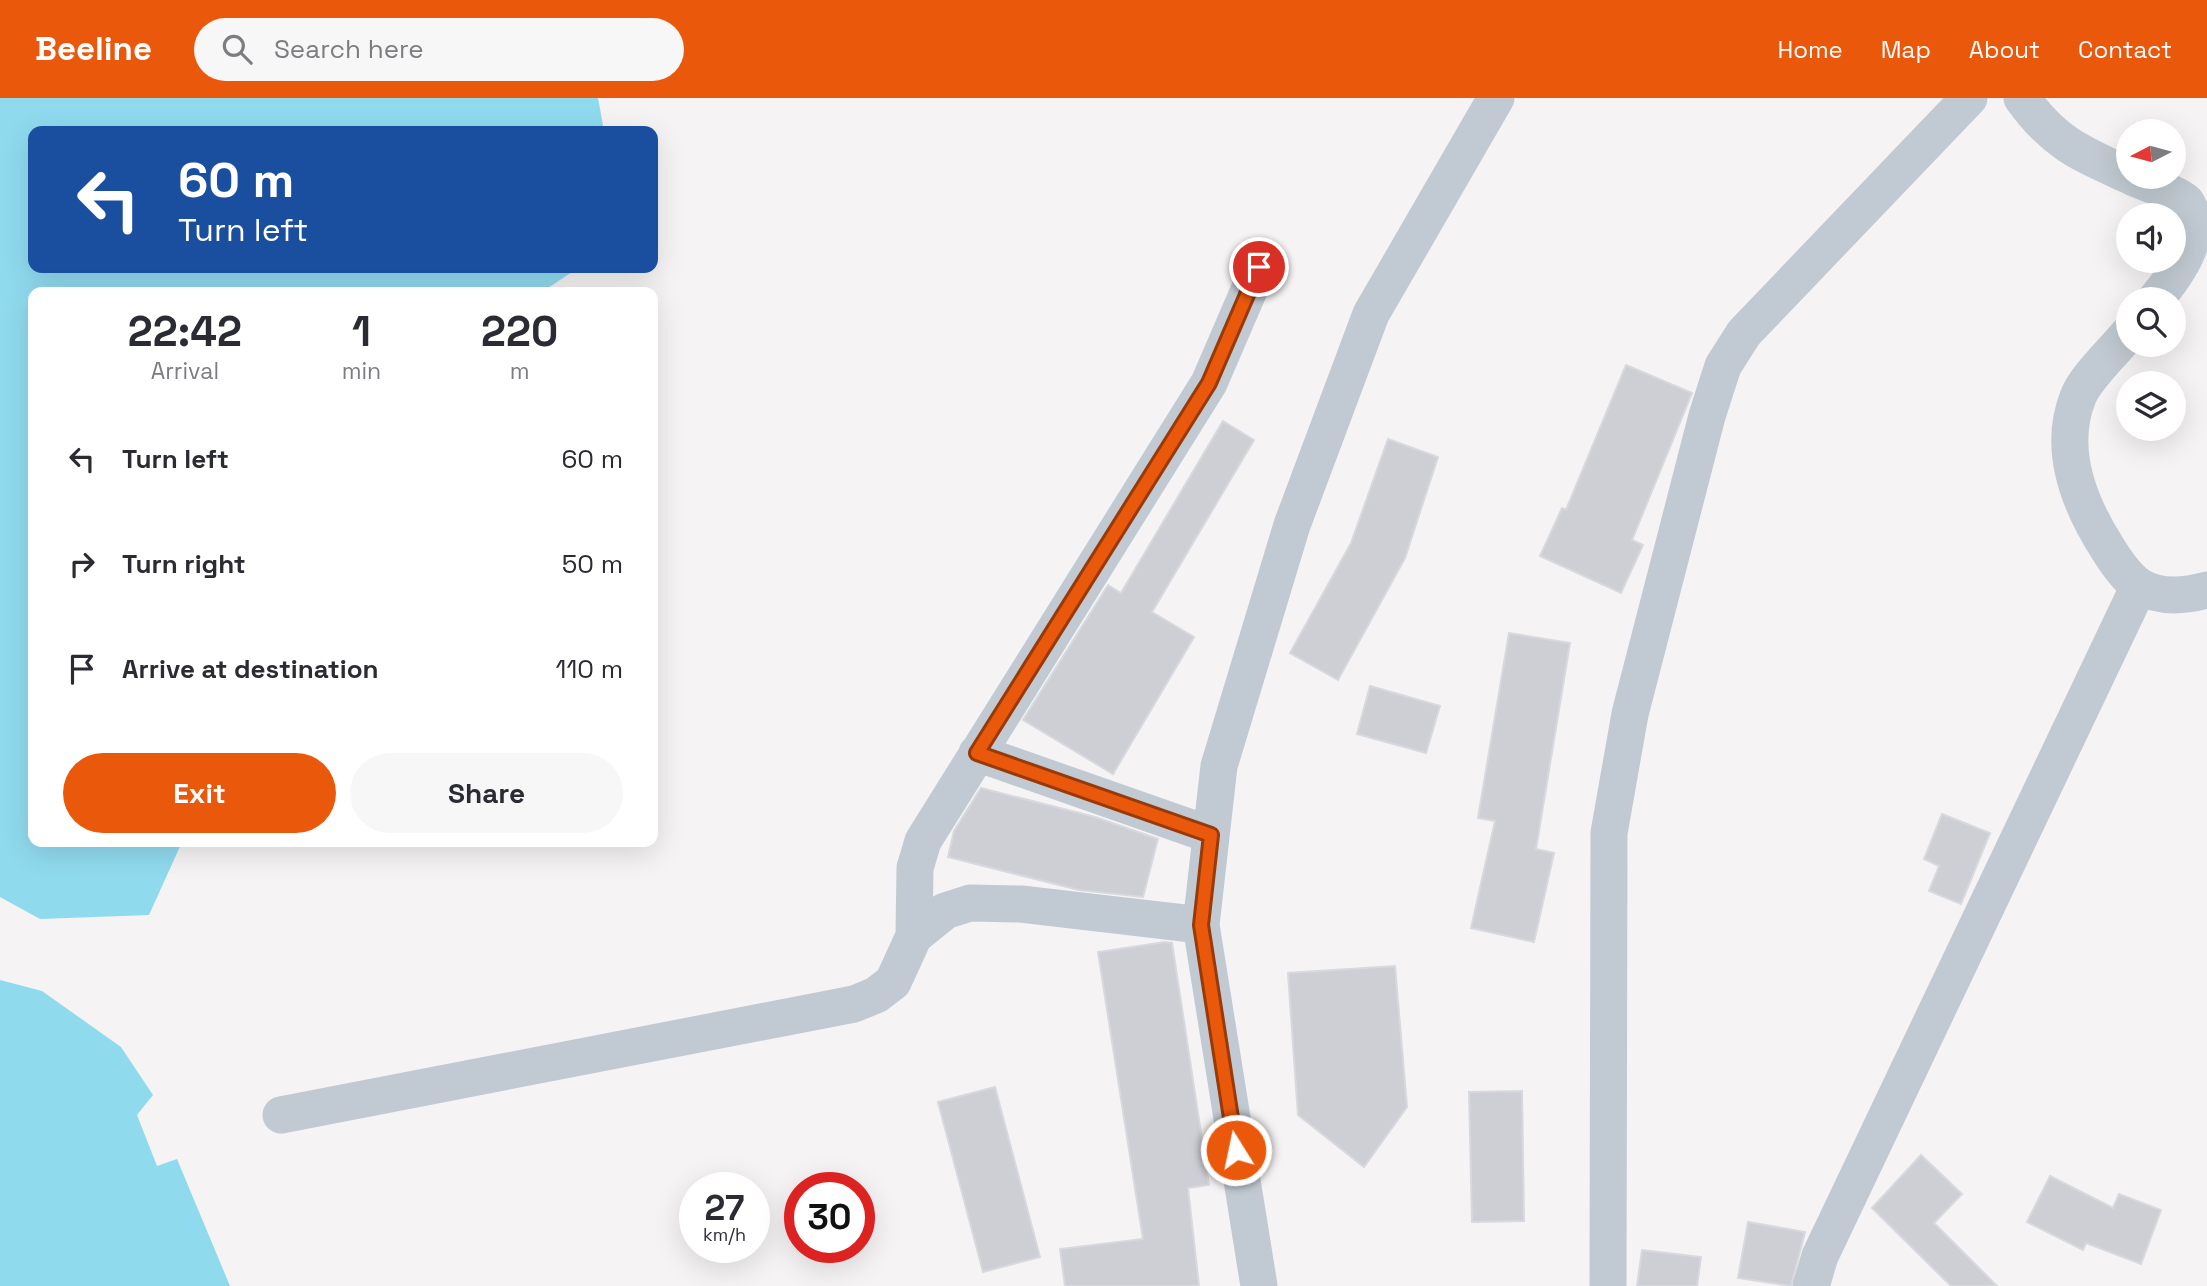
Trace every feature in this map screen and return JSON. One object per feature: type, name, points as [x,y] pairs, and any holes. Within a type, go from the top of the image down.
[{"type":"street","points":[[1259,1286],[1201,925],[1219,766],[1292,525],[1371,314],[1496,98]]},
{"type":"street","points":[[1608,1286],[1609,833],[1630,714],[1707,416],[1723,366],[1744,332],[1969,98]]},
{"type":"street","points":[[2022,98],[2036,118],[2066,146],[2116,169]]},
{"type":"street","points":[[2162,189],[2196,203],[2198,236],[2192,255],[2166,287]]},
{"type":"street","points":[[281,1115],[854,1004],[876,995],[893,982],[914,936],[915,868],[923,841],[1209,383],[1259,267]]},
{"type":"street","points":[[2116,349],[2078,395],[2069,435],[2072,471],[2087,516],[2119,567],[2139,586],[2162,594],[2186,595],[2207,590]]},
{"type":"street","points":[[1811,1286],[1820,1256],[2139,586]]},
{"type":"street","points":[[977,753],[1211,835]]},
{"type":"street","points":[[914,936],[945,911],[970,902],[1021,904],[1201,925]]},
{"type":"water","points":[[0,98],[598,98],[603,126],[28,126],[28,273],[570,273],[550,287],[28,287],[28,847],[180,847],[149,915],[40,919],[0,897]]},
{"type":"water","points":[[0,980],[42,991],[121,1047],[153,1095],[137,1115],[157,1166],[177,1159],[230,1286],[0,1286]]},
{"type":"building","points":[[1626,365],[1692,393],[1632,540],[1643,545],[1621,593],[1540,556],[1562,508],[1566,510]]},
{"type":"building","points":[[1223,421],[1254,440],[1152,612],[1194,637],[1113,774],[1023,720],[1108,585],[1121,593]]},
{"type":"building","points":[[1388,439],[1438,457],[1405,558],[1338,680],[1290,653],[1351,543]]},
{"type":"building","points":[[1509,633],[1570,643],[1536,849],[1554,853],[1534,942],[1471,928],[1495,821],[1478,818]]},
{"type":"building","points":[[1370,686],[1440,706],[1426,753],[1357,734]]},
{"type":"building","points":[[981,788],[1095,817],[1158,839],[1143,897],[1079,890],[948,857],[954,831]]},
{"type":"building","points":[[1942,814],[1990,833],[1961,904],[1929,891],[1939,866],[1924,859]]},
{"type":"building","points":[[1172,943],[1209,1185],[1188,1188],[1199,1286],[1065,1286],[1060,1249],[1143,1239],[1098,952]]},
{"type":"building","points":[[1395,966],[1407,1107],[1364,1167],[1298,1115],[1288,973]]},
{"type":"building","points":[[995,1087],[1040,1257],[983,1272],[938,1102]]},
{"type":"building","points":[[1522,1091],[1524,1221],[1472,1222],[1469,1092]]},
{"type":"building","points":[[1921,1155],[1962,1194],[1934,1223],[1997,1286],[1951,1286],[1872,1208]]},
{"type":"building","points":[[2050,1176],[2113,1208],[2119,1194],[2161,1210],[2141,1264],[2086,1243],[2083,1250],[2027,1222]]},
{"type":"building","points":[[1748,1222],[1805,1232],[1791,1286],[1738,1278]]},
{"type":"building","points":[[1642,1250],[1701,1257],[1697,1286],[1637,1286]]},
{"type":"route","points":[[1236,1150],[1201,925],[1211,835],[977,753],[1209,383],[1259,267]]}]
